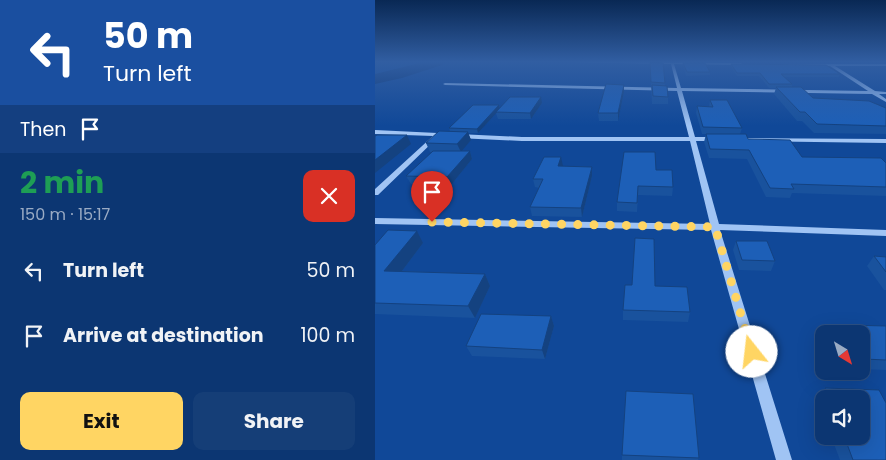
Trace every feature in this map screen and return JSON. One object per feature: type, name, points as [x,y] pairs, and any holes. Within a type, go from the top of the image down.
[{"type":"street","points":[[677,83],[715,227],[784,460]]},
{"type":"street","points":[[859,83],[886,101]]},
{"type":"street","points":[[445,84],[679,91],[777,90],[886,93]]},
{"type":"street","points":[[375,132],[522,139],[721,139]]},
{"type":"street","points":[[375,193],[437,134]]},
{"type":"street","points":[[731,139],[886,141]]},
{"type":"street","points":[[375,220],[715,227],[886,233]]},
{"type":"building","points":[[606,84],[624,85],[618,113],[598,113]]},
{"type":"building","points":[[652,85],[667,86],[668,97],[653,96]]},
{"type":"building","points":[[776,87],[801,87],[813,98],[869,101],[886,108],[886,126],[817,124],[805,112],[800,112]]},
{"type":"building","points":[[510,97],[541,97],[530,113],[496,112]]},
{"type":"building","points":[[710,100],[727,100],[742,128],[703,127],[697,106],[713,107]]},
{"type":"building","points":[[473,105],[499,105],[477,129],[449,128]]},
{"type":"building","points":[[439,131],[468,132],[457,144],[426,143]]},
{"type":"building","points":[[706,134],[746,134],[748,139],[790,140],[802,157],[881,158],[886,163],[886,187],[791,184],[794,189],[770,188],[749,150],[710,149]]},
{"type":"building","points":[[407,135],[375,160],[375,136]]},
{"type":"building","points":[[433,151],[470,151],[447,177],[406,176]]},
{"type":"building","points":[[624,152],[655,152],[656,170],[672,170],[673,187],[638,186],[637,203],[617,202]]},
{"type":"building","points":[[544,157],[561,157],[558,166],[592,167],[581,208],[530,207],[543,179],[533,179]]},
{"type":"building","points":[[388,230],[417,231],[384,271],[485,274],[468,306],[375,303],[375,245]]},
{"type":"building","points":[[635,238],[654,239],[655,286],[687,287],[690,312],[623,310],[625,285],[632,285]]},
{"type":"building","points":[[736,241],[767,241],[775,261],[742,260]]},
{"type":"building","points":[[874,256],[886,257],[886,272]]},
{"type":"building","points":[[481,314],[551,316],[542,350],[466,346]]},
{"type":"building","points":[[870,326],[886,326],[886,360],[870,359]]},
{"type":"building","points":[[825,388],[879,390],[886,403],[886,460],[853,460],[847,445],[870,445],[870,390],[826,390]]},
{"type":"building","points":[[626,391],[693,394],[699,458],[622,455]]},
{"type":"route","points":[[432,222],[715,227],[752,352]]}]
